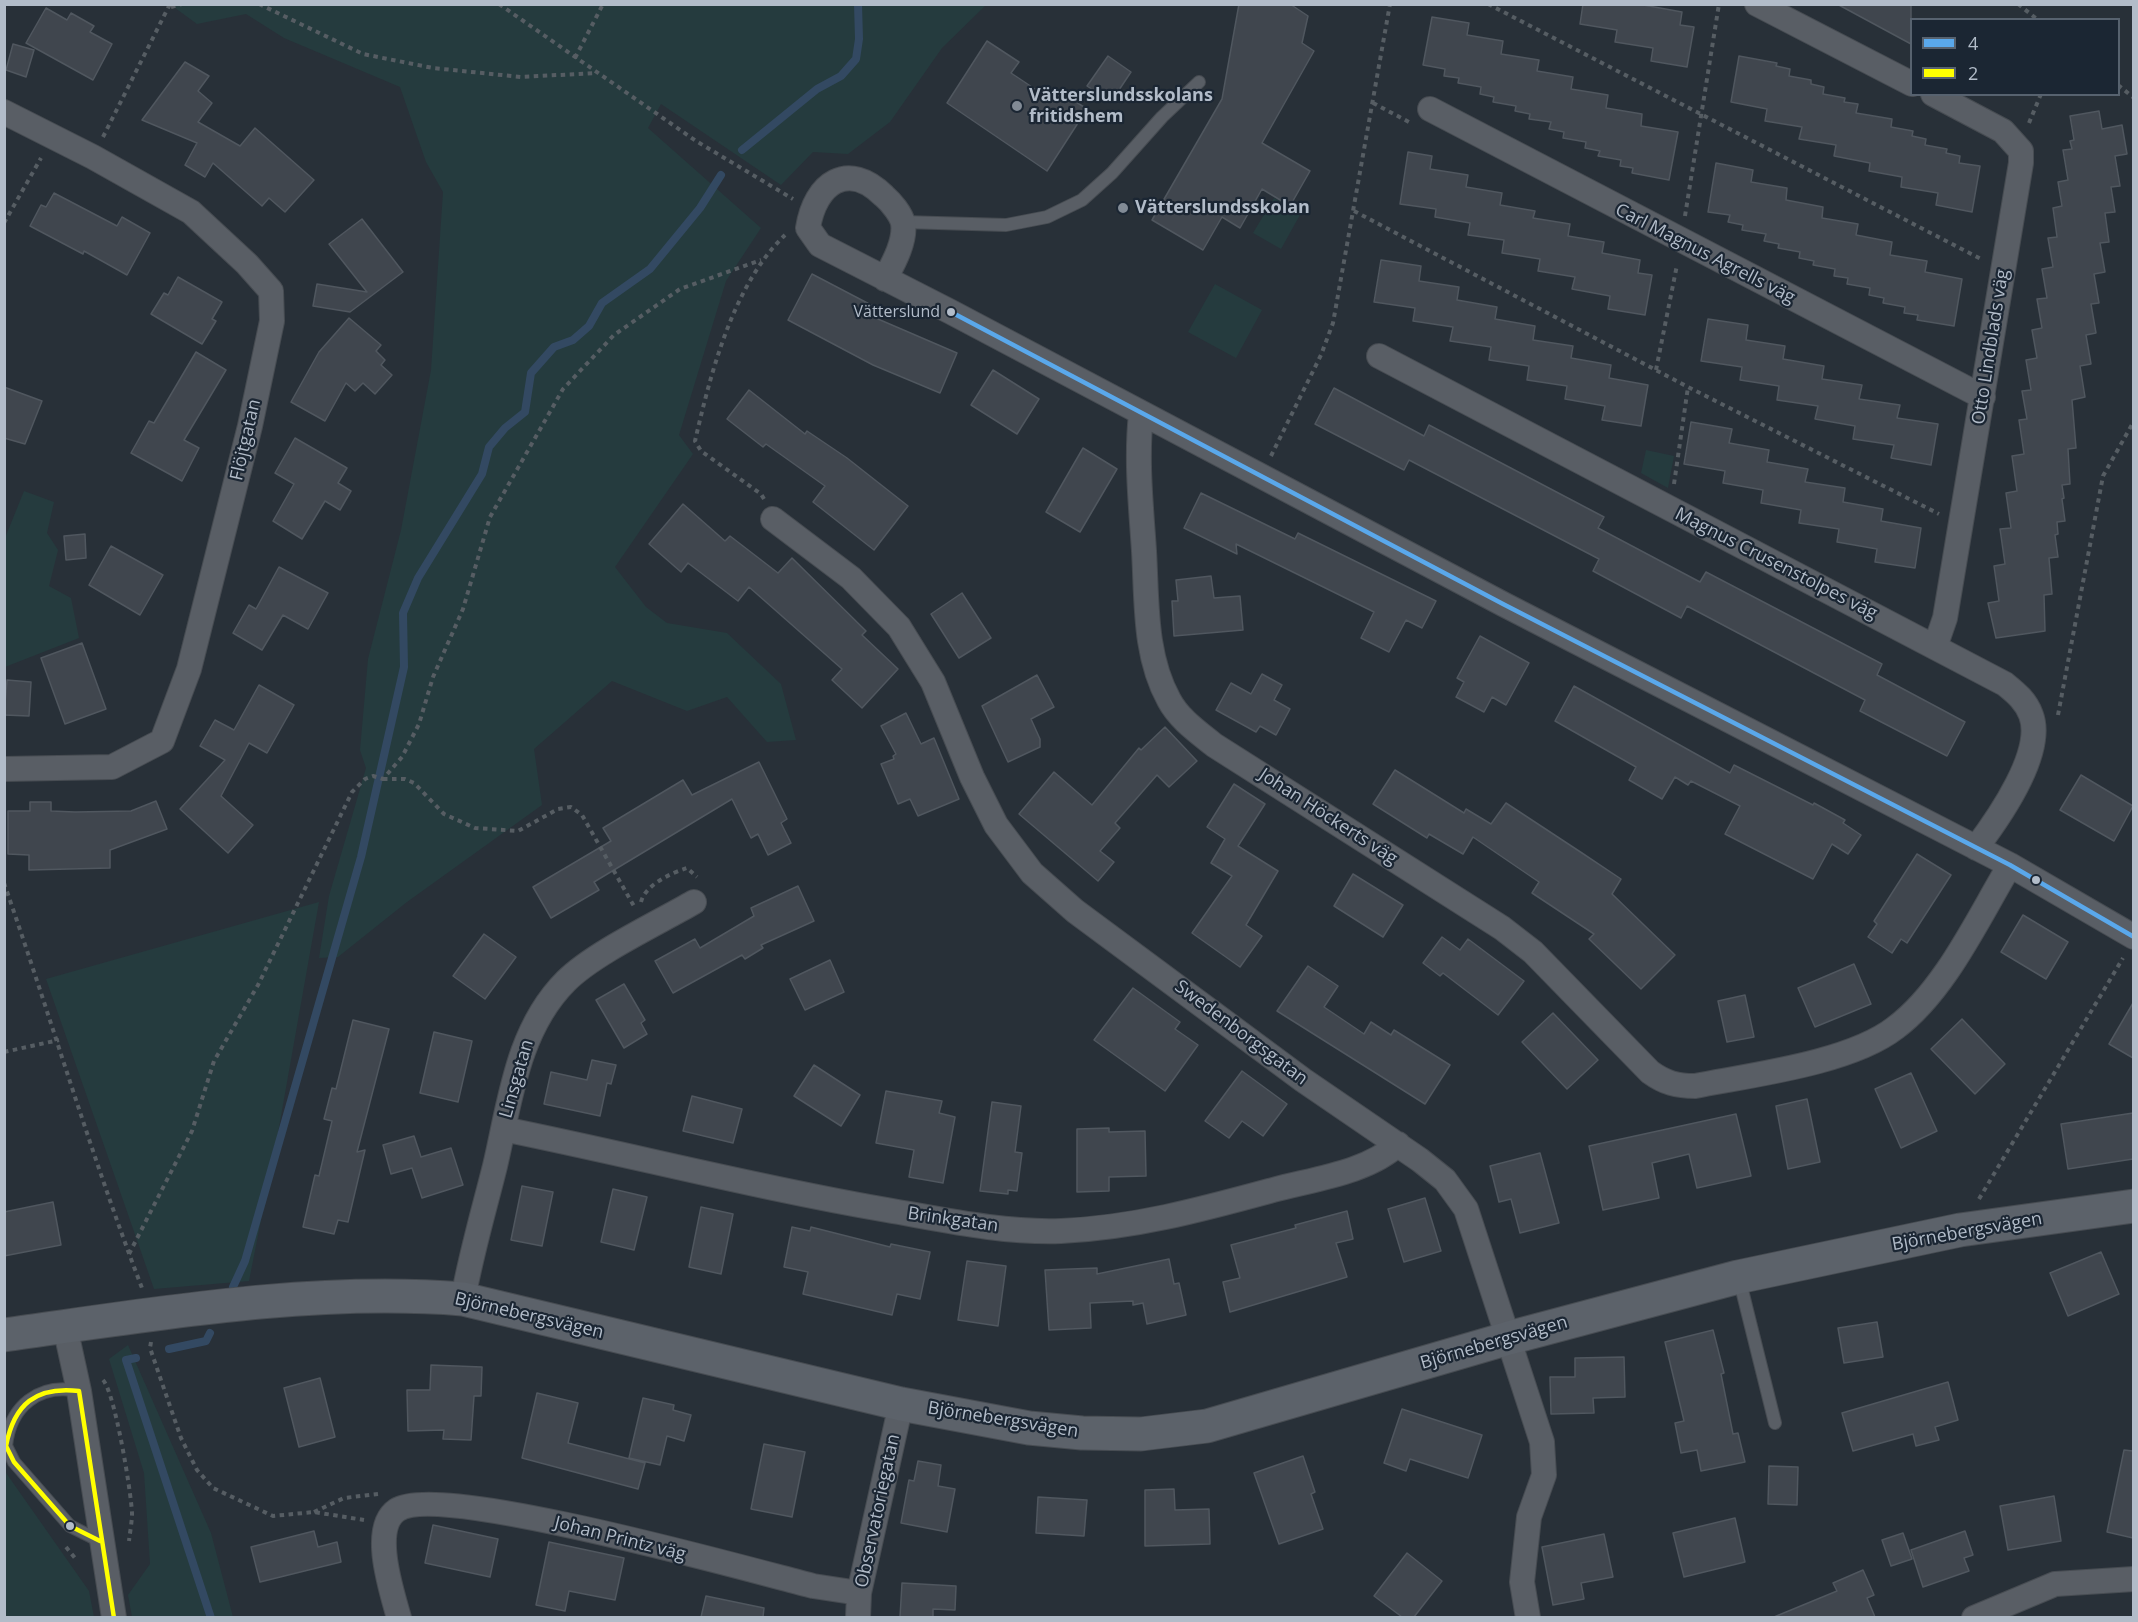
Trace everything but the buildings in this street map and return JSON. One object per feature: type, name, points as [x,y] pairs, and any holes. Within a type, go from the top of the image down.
[{"type":"street","points":[[1757,4],[1910,83]]},
{"type":"street","name":"Otto Lindblads väg","points":[[1935,647],[1945,618],[1983,397],[2021,150],[2003,131],[1937,96]]},
{"type":"street","name":"Carl Magnus Agrells väg","points":[[1430,109],[1681,242],[1983,397]]},
{"type":"street","name":"Flöjtgatan","points":[[4,112],[93,157],[191,212],[247,264],[271,291],[272,321],[250,426],[189,669],[162,741],[112,767],[4,769]]},
{"type":"street","points":[[885,279],[900,246],[903,222],[891,203],[876,188],[857,178],[842,179],[828,186],[816,198],[810,219],[819,245],[885,279],[951,312],[1265,480],[2010,865],[2130,944]]},
{"type":"street","name":"Magnus Crusenstolpes väg","points":[[1379,356],[2005,684],[2022,698],[2034,728]]},
{"type":"street","name":"Johan Höckerts väg","points":[[1141,414],[1137,448],[1151,647],[1155,668],[1170,701],[1189,725],[1214,745],[1533,952],[1650,1072],[1662,1081],[1686,1086],[1723,1081],[1816,1061],[1868,1044],[1895,1029],[1924,1000],[1941,977],[2010,865]]},
{"type":"street","name":"Swedenborgsgatan","points":[[772,519],[850,578],[899,627],[933,682],[972,777],[996,825],[1032,873],[1075,911],[1303,1080],[1398,1144],[1445,1180],[1466,1209],[1542,1442],[1544,1476],[1529,1517],[1521,1582],[1528,1617]]},
{"type":"street","points":[[1976,848],[1991,828],[2029,758],[2034,728]]},
{"type":"street","name":"Linsgatan","points":[[463,1299],[527,1038],[552,998],[567,980],[698,893]]},
{"type":"street","name":"Brinkgatan","points":[[503,1130],[833,1201],[982,1227],[1060,1231],[1134,1224],[1197,1211],[1360,1166],[1389,1153],[1398,1144]]},
{"type":"street","name":"Björnebergsvägen","points":[[4,1335],[276,1300],[402,1294],[463,1299],[901,1404],[1029,1428],[1082,1433],[1152,1432],[1207,1426],[1509,1338],[1738,1277],[1960,1230],[2133,1206]]},
{"type":"street","points":[[64,1327],[79,1391],[96,1499],[100,1541],[114,1617]]},
{"type":"street","name":"Observatoriegatan","points":[[858,1617],[859,1593],[901,1404]]},
{"type":"street","name":"Johan Printz väg","points":[[386,1524],[396,1510],[416,1504],[448,1504],[506,1511],[813,1586],[859,1593]]},
{"type":"street","points":[[386,1524],[382,1542],[399,1617]]},
{"type":"street","points":[[1974,1617],[2055,1584],[2133,1579]]},
{"type":"lane","points":[[903,222],[1006,225],[1047,217],[1082,200],[1113,173],[1162,117],[1199,82]]},
{"type":"lane","points":[[1738,1277],[1775,1423]]},
{"type":"lane","points":[[79,1391],[65,1388],[45,1391],[29,1398],[12,1421],[6,1446],[14,1462],[70,1526],[100,1541]]},
{"type":"path","points":[[93,157],[170,6],[182,4]]},
{"type":"path","points":[[259,4],[363,54],[433,68],[520,78],[596,73]]},
{"type":"path","points":[[499,4],[810,219],[784,235],[761,261],[739,304],[711,378],[695,441],[701,451],[761,494],[772,519]]},
{"type":"path","points":[[575,58],[603,4]]},
{"type":"path","points":[[1265,480],[1272,453],[1321,355],[1333,323],[1390,4]]},
{"type":"path","points":[[1488,4],[2003,270]]},
{"type":"path","points":[[1656,370],[1681,242],[1719,4]]},
{"type":"path","points":[[2018,4],[2036,18]]},
{"type":"path","points":[[2120,87],[2133,98]]},
{"type":"path","points":[[1372,103],[1413,124],[1430,109]]},
{"type":"path","points":[[4,223],[53,136]]},
{"type":"path","points":[[1354,211],[1656,370],[1961,525]]},
{"type":"path","points":[[382,780],[402,757],[419,724],[433,677],[463,609],[490,517],[563,389],[614,335],[680,289],[761,261]]},
{"type":"path","points":[[1670,509],[1689,387]]},
{"type":"path","points":[[2034,728],[2057,717],[2103,476],[2133,421]]},
{"type":"path","points":[[1261,448],[1282,459]]},
{"type":"path","points":[[129,1254],[192,1131],[214,1061],[258,985],[352,792],[365,779],[374,776],[382,780],[405,779],[414,783],[444,814],[475,828],[518,831],[558,809],[571,807],[582,815],[638,914],[642,896],[675,872],[687,868],[698,893]]},
{"type":"path","points":[[4,883],[59,1040],[86,1133],[150,1317],[152,1335],[150,1348],[181,1438],[197,1470],[213,1488],[273,1516],[314,1512],[386,1524]]},
{"type":"path","points":[[1960,1230],[2130,944]]},
{"type":"path","points":[[4,1052],[59,1040]]},
{"type":"path","points":[[73,1362],[92,1358],[99,1375],[109,1386],[115,1406],[132,1513],[128,1544]]},
{"type":"path","points":[[314,1512],[344,1498],[383,1493]]},
{"type":"green space","points":[[171,5],[986,5],[942,48],[890,122],[848,154],[813,152],[781,185],[661,104],[648,128],[761,228],[726,281],[679,435],[693,454],[615,567],[646,607],[667,623],[727,633],[781,684],[796,740],[767,742],[727,697],[687,711],[612,681],[534,749],[542,805],[407,902],[338,957],[319,958],[329,896],[366,768],[360,750],[368,659],[401,530],[431,370],[443,192],[426,162],[400,87],[284,38],[246,14],[197,24]]},
{"type":"green space","points":[[1274,198],[1301,213],[1281,249],[1253,233]]},
{"type":"green space","points":[[1215,284],[1262,310],[1236,358],[1188,332]]},
{"type":"green space","points":[[1646,450],[1674,456],[1668,488],[1641,473]]},
{"type":"green space","points":[[24,491],[54,502],[47,533],[58,550],[49,586],[71,598],[79,638],[5,667],[5,538]]},
{"type":"green space","points":[[319,902],[249,1281],[154,1289],[46,979]]},
{"type":"green space","points":[[128,1345],[211,1533],[233,1617],[132,1617],[128,1595],[150,1564],[144,1473],[109,1359]]},
{"type":"green space","points":[[4,1470],[89,1591],[94,1617],[5,1617]]},
{"type":"waterway","points":[[742,150],[817,89],[841,76],[856,59],[859,39],[858,4]]},
{"type":"waterway","points":[[233,1287],[245,1261],[361,857],[404,667],[403,613],[418,578],[482,474],[489,447],[505,428],[525,412],[531,373],[554,347],[573,340],[589,326],[602,303],[650,269],[700,208],[721,175]]},
{"type":"waterway","points":[[169,1349],[206,1341],[210,1333]]},
{"type":"waterway","points":[[136,1358],[126,1360],[211,1618]]},
{"type":"transit line","name":"4","points":[[951,312],[1503,604],[2010,865],[2134,937]]},
{"type":"transit line","name":"2","points":[[100,1541],[70,1526],[14,1462],[6,1446],[10,1431],[21,1409],[39,1395],[64,1390],[79,1391],[114,1618]]},
{"type":"place","name":"Vätterslundsskolans fritidshem","points":[[1017,106]]},
{"type":"place","name":"Vätterslundsskolan","points":[[1123,208]]},
{"type":"place","name":"Vätterslund","points":[[951,312]]}]
